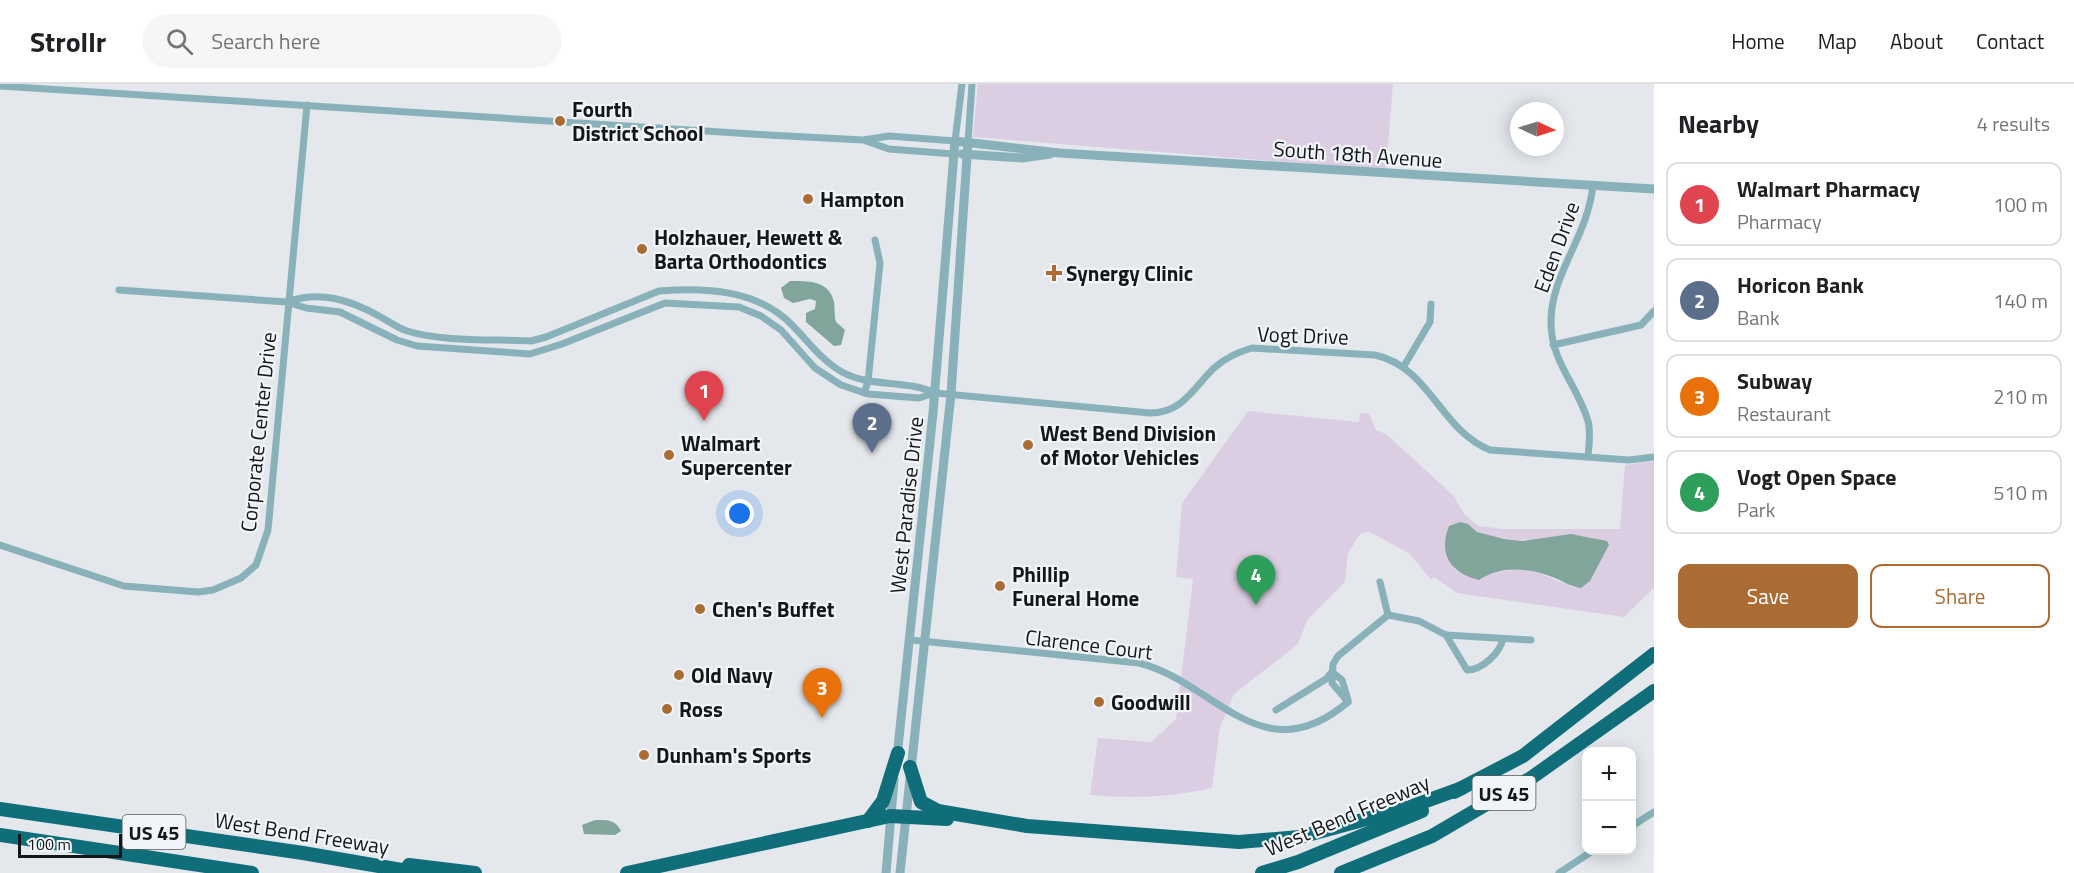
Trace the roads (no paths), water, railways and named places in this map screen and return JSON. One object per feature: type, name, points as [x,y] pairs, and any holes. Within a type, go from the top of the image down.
[{"type":"highway","name":"West Bend Freeway","points":[[1262,873],[1298,862],[1415,815],[1523,756],[1654,654]]},
{"type":"highway","name":"US 45","points":[[1341,873],[1432,836],[1531,778],[1654,691]]},
{"type":"highway","points":[[868,821],[883,801],[898,753]]},
{"type":"highway","points":[[910,767],[917,797],[925,806],[991,821]]},
{"type":"highway","points":[[627,873],[897,816],[991,821],[1239,842],[1300,837],[1407,808],[1462,788]]},
{"type":"highway","name":"West Bend Freeway","points":[[0,809],[303,853],[419,873]]},
{"type":"highway","name":"US 45","points":[[0,835],[252,873]]},
{"type":"highway","points":[[1357,873],[1432,836]]},
{"type":"highway","points":[[303,853],[475,873]]},
{"type":"street","points":[[955,141],[962,84]]},
{"type":"street","points":[[968,142],[972,84]]},
{"type":"street","name":"South 18th Avenue","points":[[0,86],[863,140],[889,136],[968,142],[1059,153],[1654,189]]},
{"type":"street","name":"Corporate Center Drive","points":[[0,545],[124,586],[198,592],[213,590],[241,578],[256,564],[268,530],[307,105]]},
{"type":"street","name":"South 18th Avenue","points":[[863,140],[889,149],[967,155],[1022,158],[1059,153]]},
{"type":"street","name":"West Paradise Drive","points":[[900,873],[897,816],[898,753],[935,393],[955,141]]},
{"type":"street","name":"West Paradise Drive","points":[[886,873],[897,816],[910,767],[951,394],[968,142]]},
{"type":"street","name":"Eden Drive","points":[[1588,457],[1588,422],[1559,363],[1553,345],[1551,306],[1557,284],[1587,219],[1593,185]]},
{"type":"street","points":[[864,393],[868,382],[880,263],[875,240]]},
{"type":"street","points":[[119,290],[288,302],[306,308],[340,312],[396,340],[417,346],[530,354],[562,344],[665,303],[739,307],[761,316],[781,330],[815,368],[829,378],[864,393],[919,398],[935,393]]},
{"type":"street","points":[[288,302],[306,295],[340,299],[367,310],[406,331],[436,336],[531,341],[659,291],[688,290],[740,294],[762,302],[777,312],[823,358],[841,371],[868,382],[920,386],[935,393]]},
{"type":"street","points":[[1404,366],[1430,322],[1431,303]]},
{"type":"street","points":[[1553,345],[1641,325],[1654,311]]},
{"type":"street","name":"Vogt Drive","points":[[935,393],[1156,413],[1182,403],[1214,368],[1239,351],[1252,348],[1375,355],[1404,366],[1418,377],[1448,419],[1474,443],[1508,452],[1629,460],[1654,457]]},
{"type":"street","points":[[1380,582],[1388,615]]},
{"type":"street","points":[[1388,615],[1419,621],[1446,635],[1531,640]]},
{"type":"street","points":[[1276,710],[1326,679],[1332,672],[1338,656],[1388,615]]},
{"type":"street","points":[[1446,635],[1467,670],[1473,670],[1498,652],[1503,639]]},
{"type":"street","name":"Clarence Court","points":[[911,640],[1138,663],[1156,667],[1230,713],[1255,725],[1270,729],[1311,725],[1336,713],[1348,702],[1342,680],[1332,672]]},
{"type":"street","points":[[1636,823],[1654,812]]},
{"type":"street","points":[[1559,873],[1586,855]]},
{"type":"place","name":"Fourth District School","points":[[560,121]]},
{"type":"place","name":"Hampton","points":[[808,199]]},
{"type":"place","name":"Holzhauer, Hewett & Barta Orthodontics","points":[[642,249]]},
{"type":"place","name":"Synergy Clinic","points":[[1054,273]]},
{"type":"place","name":"Walmart Pharmacy","points":[[704,421]]},
{"type":"place","name":"West Bend Division of Motor Vehicles","points":[[1028,445]]},
{"type":"place","name":"Horicon Bank","points":[[872,453]]},
{"type":"place","name":"Walmart Supercenter","points":[[669,455]]},
{"type":"place","name":"Phillip Funeral Home","points":[[1000,586]]},
{"type":"place","name":"Vogt Open Space","points":[[1256,605]]},
{"type":"place","name":"Chen's Buffet","points":[[700,609]]},
{"type":"place","name":"Old Navy","points":[[679,675]]},
{"type":"place","name":"Goodwill","points":[[1099,702]]},
{"type":"place","name":"Ross","points":[[667,709]]},
{"type":"place","name":"Subway","points":[[822,718]]},
{"type":"place","name":"Dunham's Sports","points":[[644,755]]}]
